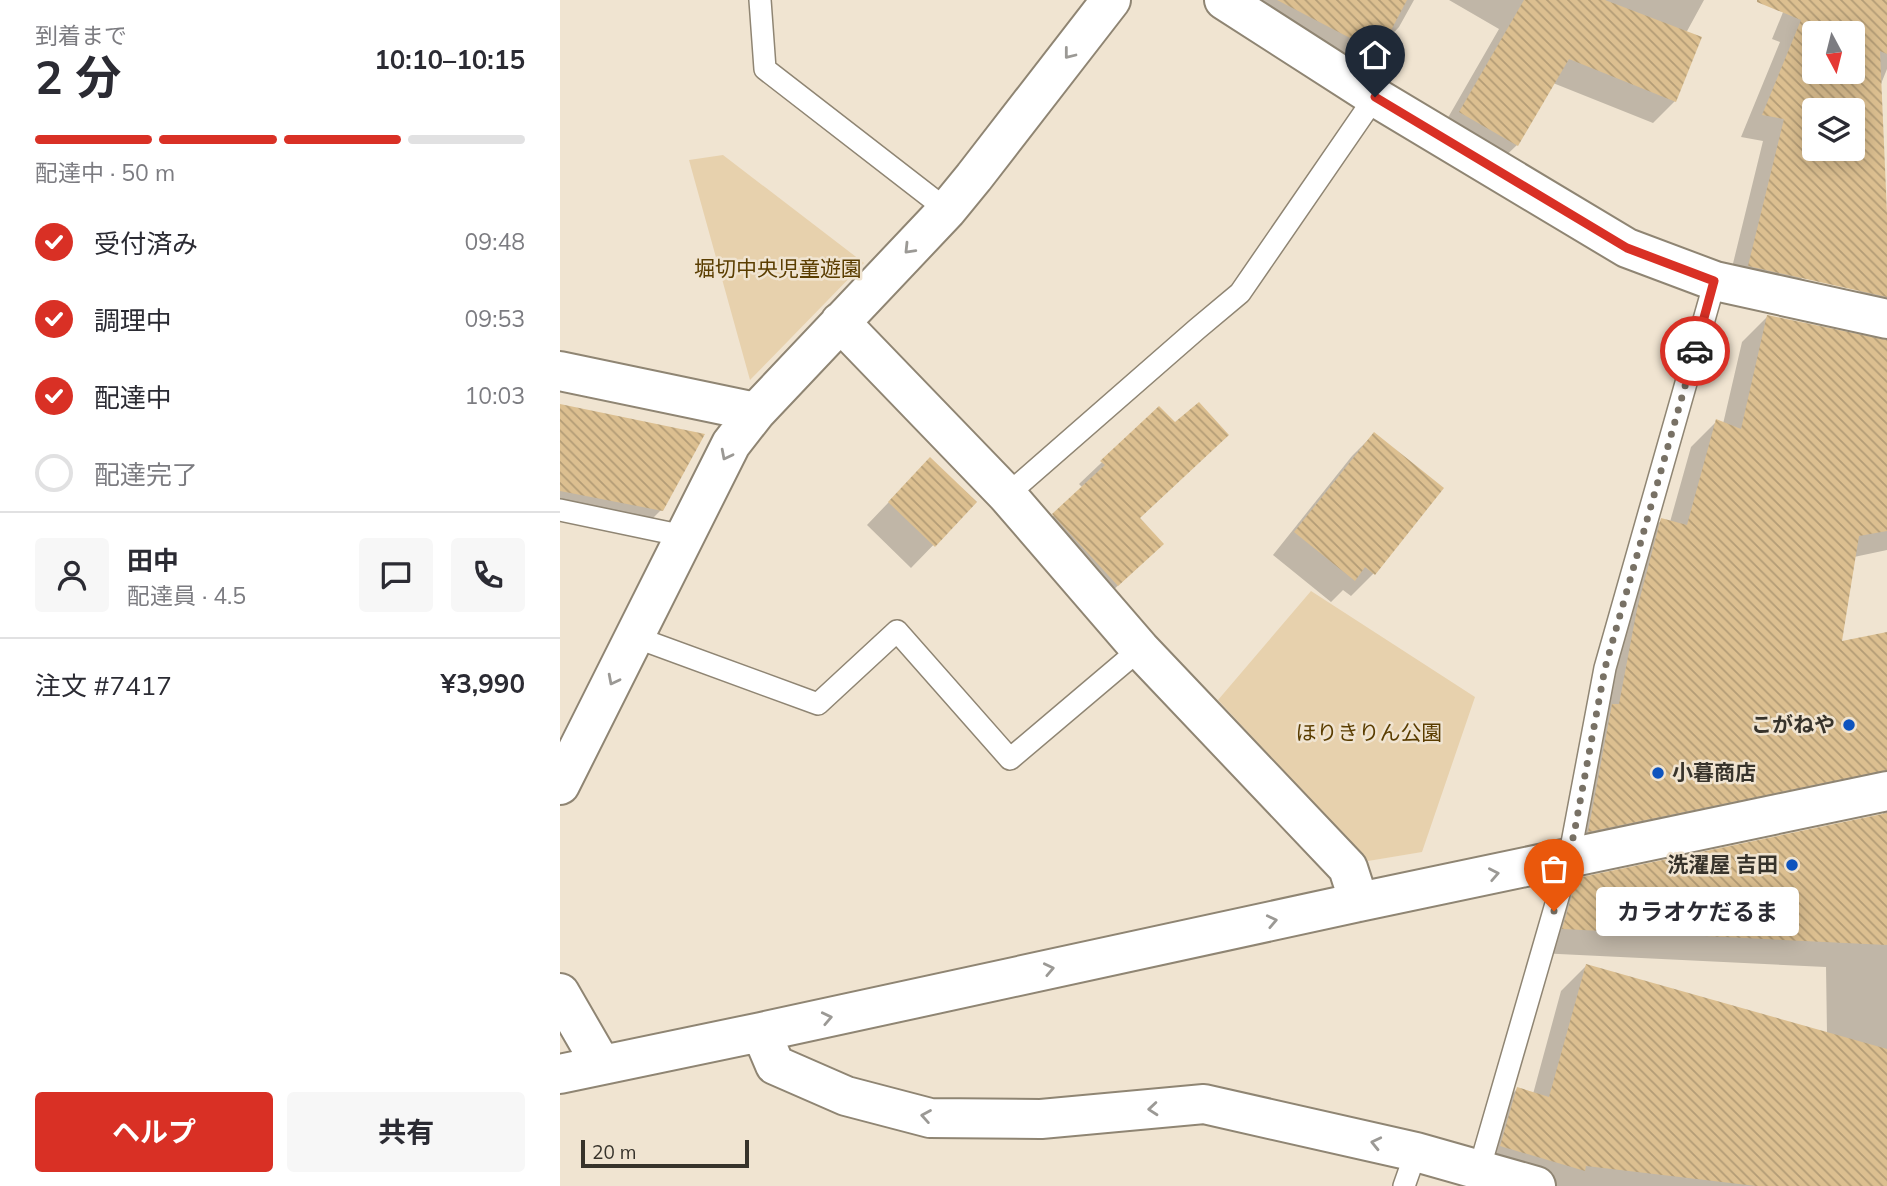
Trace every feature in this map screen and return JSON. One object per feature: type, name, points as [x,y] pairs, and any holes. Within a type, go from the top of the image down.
[{"type":"street","points":[[560,785],[731,444],[756,412],[839,322],[947,210],[1111,0]]},
{"type":"street","points":[[1224,0],[1375,97],[1627,248],[1714,281],[1887,319]]},
{"type":"street","points":[[839,322],[1007,495],[1140,649],[1348,868],[1359,902]]},
{"type":"street","points":[[560,371],[756,412]]},
{"type":"street","points":[[560,1074],[1887,791]]},
{"type":"street","points":[[560,993],[601,1064]]},
{"type":"street","points":[[761,1032],[775,1065],[846,1096],[930,1118],[1041,1119],[1204,1104],[1410,1169],[1479,1170],[1536,1186]]},
{"type":"lane","points":[[760,0],[765,69],[947,210]]},
{"type":"lane","points":[[1007,495],[1240,293],[1375,97]]},
{"type":"lane","points":[[1479,1170],[1569,859],[1605,668],[1714,281]]},
{"type":"lane","points":[[560,510],[684,536]]},
{"type":"lane","points":[[635,637],[818,704],[897,631],[1010,759],[1140,649]]},
{"type":"green space","name":"堀切中央児童遊園","points":[[723,155],[864,263],[750,380],[689,160]]},
{"type":"green space","name":"ほりきりん公園","points":[[1311,591],[1475,697],[1422,852],[1368,861],[1218,700]]},
{"type":"building","points":[[1277,0],[1407,0],[1379,53]]},
{"type":"building","points":[[1524,0],[1605,0],[1702,37],[1676,102],[1569,59],[1518,146],[1459,112]]},
{"type":"building","points":[[1757,0],[1887,0],[1887,54],[1880,51],[1887,214],[1887,297],[1748,266],[1784,119],[1762,115],[1801,20]]},
{"type":"building","points":[[1767,315],[1887,340],[1887,531],[1859,536],[1842,641],[1887,632],[1887,770],[1588,832],[1612,704],[1619,704],[1637,609],[1661,518],[1687,525],[1716,419],[1741,429]]},
{"type":"building","points":[[1199,402],[1229,435],[1140,518],[1164,544],[1118,586],[1052,514],[1105,465],[1100,461],[1159,406],[1175,422]]},
{"type":"building","points":[[560,404],[705,434],[663,511],[560,491]]},
{"type":"building","points":[[1374,432],[1444,488],[1375,575],[1365,567],[1355,581],[1294,532]]},
{"type":"building","points":[[930,457],[977,502],[935,547],[888,502]]},
{"type":"building","points":[[1887,813],[1887,945],[1562,929],[1577,878]]},
{"type":"building","points":[[1586,964],[1887,1049],[1887,1186],[1756,1186],[1586,1166],[1585,1171],[1500,1146],[1517,1087],[1549,1097]]},
{"type":"way so far","points":[[1554,911],[1569,859],[1605,668],[1695,351]]},
{"type":"place","name":"こがねや","points":[[1849,725]]},
{"type":"place","name":"小暮商店","points":[[1658,773]]},
{"type":"place","name":"洗濯屋 吉田","points":[[1792,865]]},
{"type":"place","name":"カラオケだるま","points":[[1554,911]]},
{"type":"route","points":[[1375,97],[1627,248],[1714,281],[1695,351]]}]
